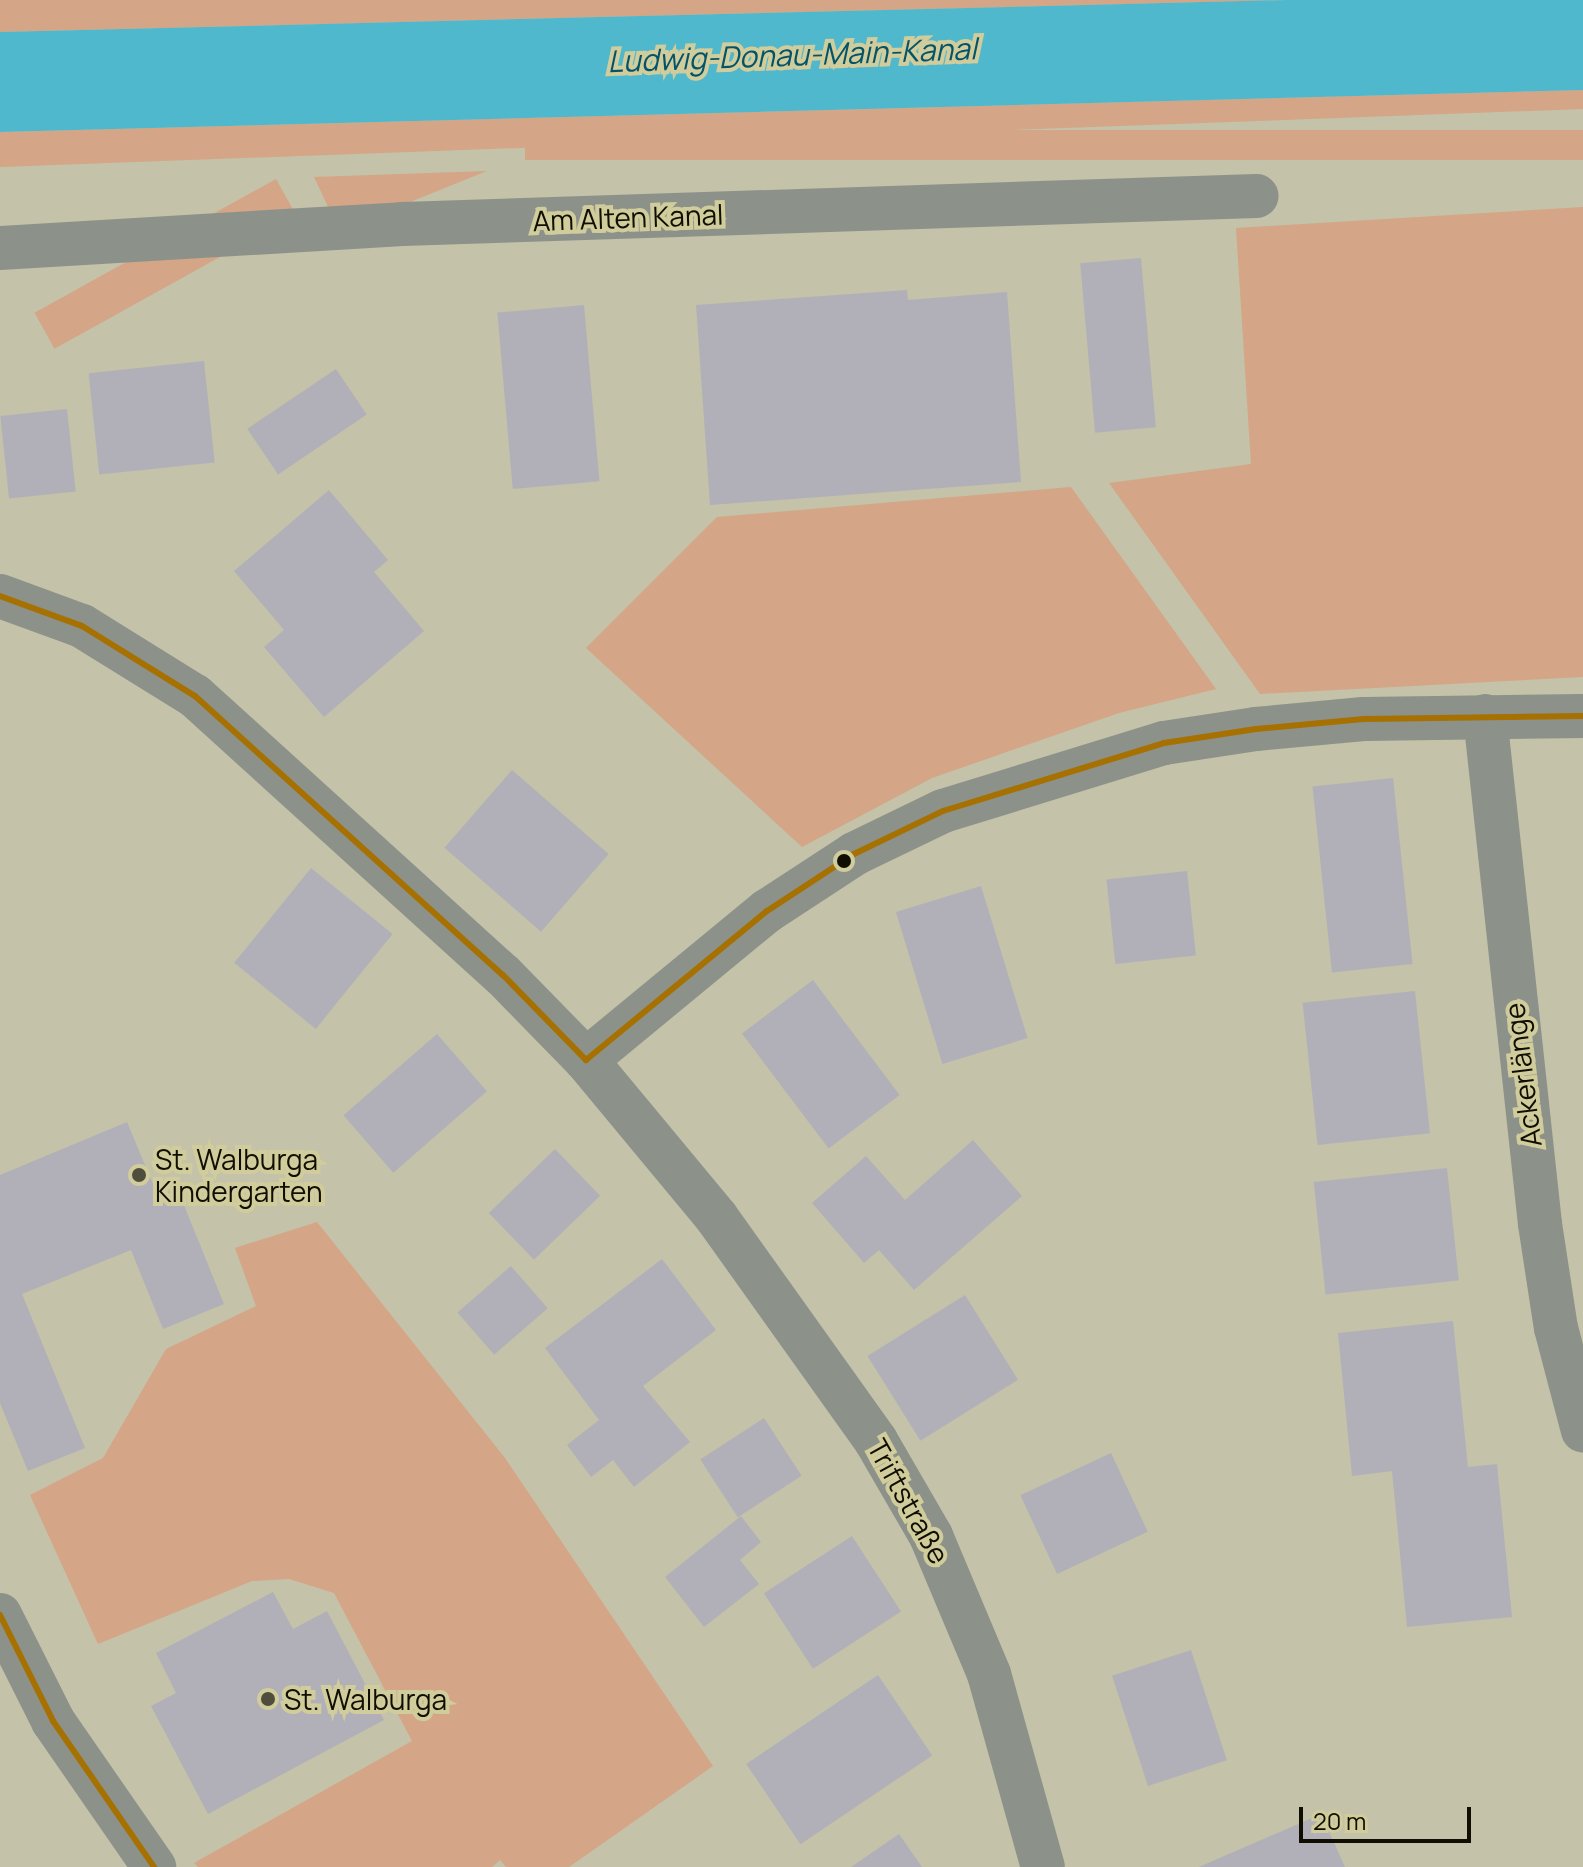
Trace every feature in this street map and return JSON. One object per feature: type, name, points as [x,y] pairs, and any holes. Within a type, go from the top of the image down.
[{"type":"street","name":"Am Alten Kanal","points":[[0,248],[402,224],[1257,196]]},
{"type":"street","name":"Triftstraße","points":[[0,596],[82,626],[195,696],[503,975],[586,1060],[769,1287],[895,1469],[967,1612],[1043,1867]]},
{"type":"street","name":"Ackerlänge","points":[[1485,716],[1540,1224],[1556,1328],[1583,1431]]},
{"type":"street","points":[[586,1060],[767,911],[854,854],[943,811],[1164,743],[1364,719],[1583,716]]},
{"type":"street","points":[[0,1615],[53,1721],[154,1867]]},
{"type":"shaded area","points":[[0,0],[1287,0],[0,32]]},
{"type":"shaded area","points":[[1583,90],[1583,109],[0,167],[0,132]]},
{"type":"shaded area","points":[[525,130],[1583,130],[1583,160],[525,160]]},
{"type":"shaded area","points":[[487,171],[390,210],[331,213],[314,177]]},
{"type":"shaded area","points":[[276,179],[296,215],[54,349],[35,313]]},
{"type":"shaded area","points":[[1583,207],[1583,677],[1260,694],[1109,483],[1251,464],[1236,228]]},
{"type":"shaded area","points":[[1071,487],[1216,689],[1119,713],[932,778],[802,847],[586,648],[717,517]]},
{"type":"shaded area","points":[[317,1222],[505,1458],[713,1766],[569,1867],[506,1867],[500,1860],[492,1867],[198,1867],[194,1863],[412,1741],[334,1593],[289,1579],[252,1581],[98,1644],[30,1495],[103,1458],[166,1349],[256,1306],[235,1248]]},
{"type":"water","name":"Ludwig-Donau-Main-Kanal","points":[[1287,0],[1583,0],[1583,90],[0,132],[0,32]]},
{"type":"building","points":[[1141,258],[1156,427],[1095,433],[1080,263]]},
{"type":"building","points":[[907,290],[908,300],[1007,292],[1021,482],[710,505],[696,305]]},
{"type":"building","points":[[584,305],[599,481],[513,489],[497,313]]},
{"type":"building","points":[[204,361],[215,462],[99,475],[89,373]]},
{"type":"building","points":[[336,369],[367,415],[278,474],[247,429]]},
{"type":"building","points":[[67,409],[76,492],[9,499],[0,416]]},
{"type":"building","points":[[329,490],[388,560],[374,572],[424,631],[324,717],[264,647],[284,630],[234,571]]},
{"type":"building","points":[[512,770],[609,854],[541,932],[444,848]]},
{"type":"building","points":[[1393,778],[1413,964],[1332,972],[1312,786]]},
{"type":"building","points":[[311,868],[393,934],[316,1029],[234,963]]},
{"type":"building","points":[[1187,871],[1196,956],[1115,964],[1106,879]]},
{"type":"building","points":[[981,886],[1027,1038],[942,1064],[896,912]]},
{"type":"building","points":[[813,980],[900,1095],[829,1149],[742,1034]]},
{"type":"building","points":[[1415,991],[1430,1133],[1318,1145],[1303,1003]]},
{"type":"building","points":[[437,1034],[487,1091],[393,1173],[343,1115]]},
{"type":"building","points":[[127,1122],[158,1196],[177,1188],[224,1304],[163,1329],[131,1250],[22,1294],[85,1448],[28,1471],[0,1403],[0,1175]]},
{"type":"building","points":[[973,1140],[1022,1196],[914,1290],[879,1250],[864,1263],[812,1203],[866,1156],[905,1200]]},
{"type":"building","points":[[555,1149],[600,1196],[534,1260],[489,1213]]},
{"type":"building","points":[[1447,1168],[1459,1280],[1326,1294],[1314,1182]]},
{"type":"building","points":[[662,1259],[716,1330],[643,1386],[690,1442],[634,1487],[613,1460],[591,1477],[567,1445],[599,1420],[545,1348]]},
{"type":"building","points":[[511,1266],[548,1308],[494,1355],[457,1313]]},
{"type":"building","points":[[965,1295],[1018,1380],[920,1441],[867,1356]]},
{"type":"building","points":[[1453,1321],[1468,1467],[1497,1464],[1512,1617],[1407,1627],[1392,1471],[1352,1476],[1338,1333]]},
{"type":"building","points":[[764,1418],[802,1476],[738,1517],[700,1459]]},
{"type":"building","points":[[1111,1453],[1148,1532],[1057,1574],[1020,1495]]},
{"type":"building","points":[[741,1516],[761,1542],[740,1560],[759,1584],[704,1627],[665,1577]]},
{"type":"building","points":[[852,1536],[901,1611],[813,1669],[764,1593]]},
{"type":"building","name":"St. Walburga","points":[[273,1592],[293,1629],[327,1611],[384,1720],[208,1814],[151,1706],[176,1693],[156,1653]]},
{"type":"building","points":[[1191,1650],[1227,1760],[1148,1786],[1112,1676]]},
{"type":"building","points":[[878,1675],[932,1755],[800,1844],[746,1764]]},
{"type":"building","points":[[1321,1814],[1345,1867],[1199,1867]]},
{"type":"building","points":[[899,1834],[922,1867],[851,1867]]},
{"type":"transit line","points":[[0,596],[82,626],[195,696],[503,975],[586,1060],[767,911],[854,854],[943,811],[1164,743],[1256,729],[1364,719],[1583,716]]},
{"type":"transit line","points":[[0,1615],[53,1721],[154,1867]]},
{"type":"place","name":"St. Walburga Kindergarten","points":[[139,1175]]},
{"type":"place","name":"St. Walburga","points":[[268,1699]]}]
